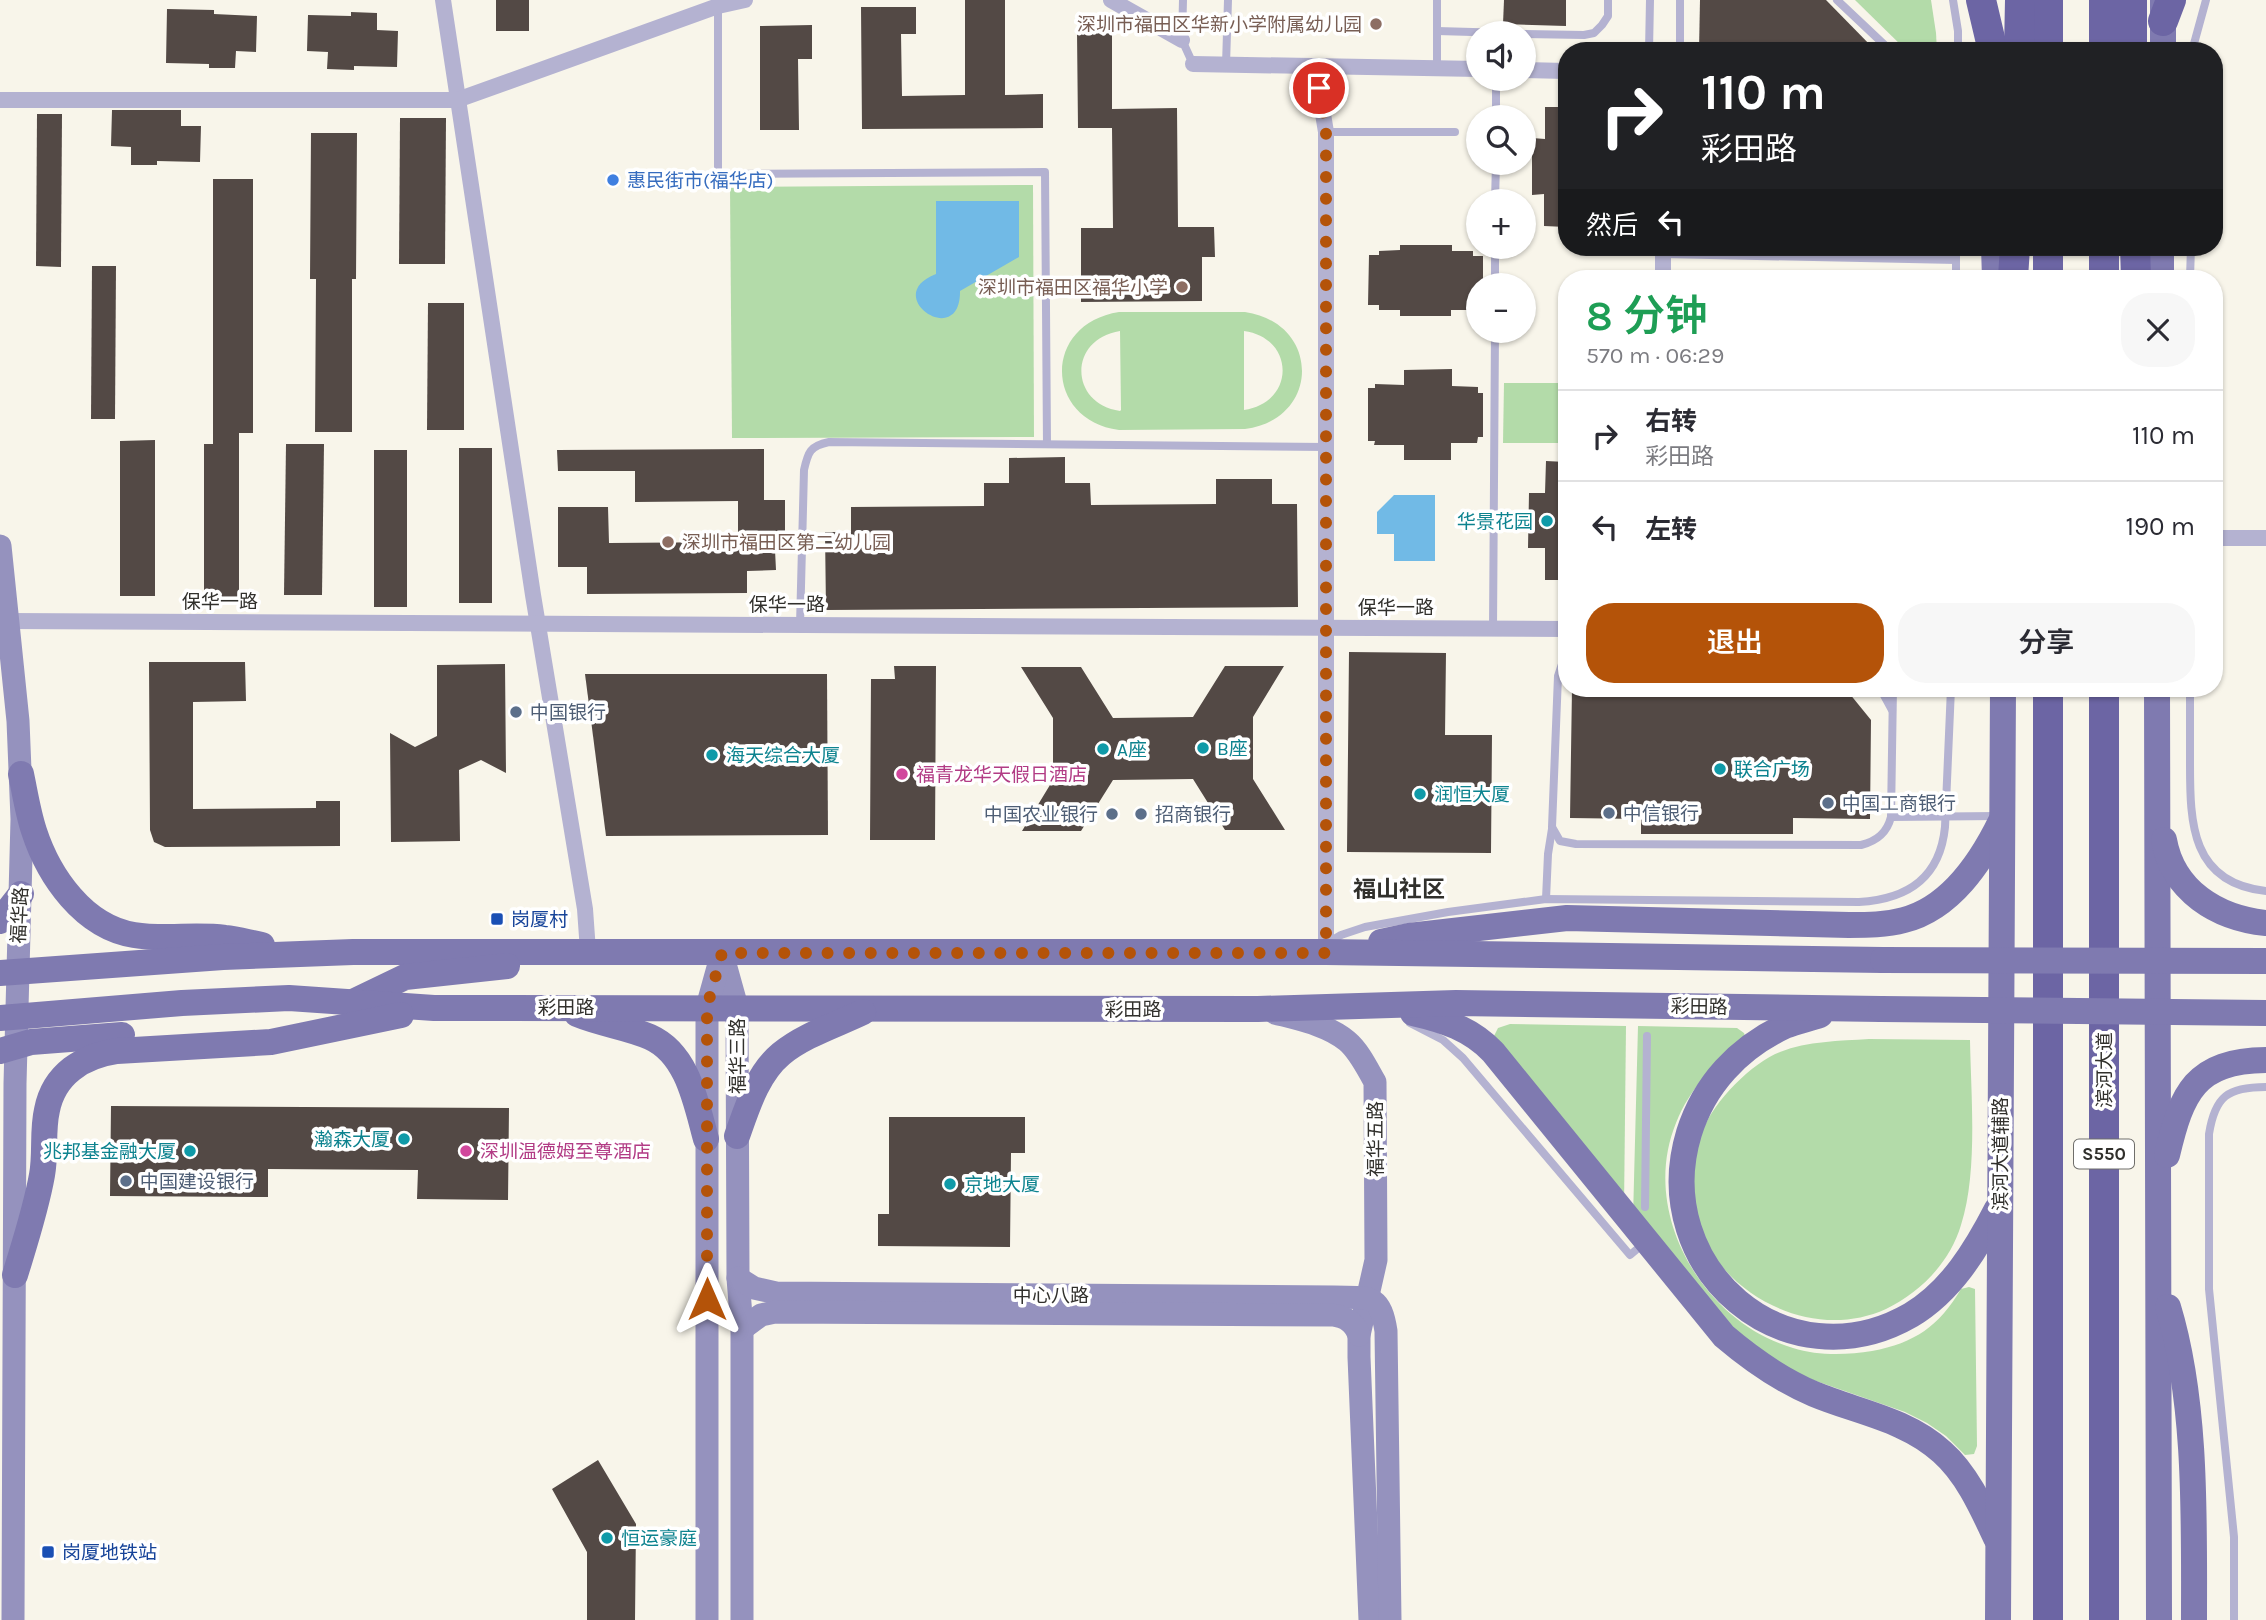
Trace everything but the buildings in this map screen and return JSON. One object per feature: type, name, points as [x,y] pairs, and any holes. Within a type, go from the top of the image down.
[{"type":"highway","points":[[1981,0],[1992,42]]},
{"type":"highway","points":[[2019,42],[2020,0]]},
{"type":"highway","points":[[2048,0],[2048,42]]},
{"type":"highway","points":[[2104,0],[2104,42]]},
{"type":"highway","points":[[2132,0],[2132,42]]},
{"type":"highway","name":"S550","points":[[2048,697],[2049,1620]]},
{"type":"highway","name":"滨河大道","points":[[2104,697],[2104,1620]]},
{"type":"main road","points":[[1994,42],[1996,0]]},
{"type":"main road","points":[[2164,42],[2166,7]]},
{"type":"main road","name":"滨河大道辅路","points":[[1998,1620],[2003,697]]},
{"type":"main road","points":[[2157,697],[2159,1620]]},
{"type":"main road","points":[[20,774],[35,832],[51,870],[68,895],[87,913],[112,928],[134,935],[224,937],[302,953]]},
{"type":"main road","points":[[2157,776],[2166,847],[2174,869],[2184,885],[2196,897],[2231,917],[2266,923]]},
{"type":"main road","points":[[1326,953],[1409,936],[1567,918],[1849,925],[1905,920],[1930,909],[1974,869],[2003,816]]},
{"type":"main road","points":[[0,920],[21,894]]},
{"type":"main road","points":[[8,1048],[63,1039],[278,1023],[318,1015],[352,1003],[405,976],[511,965],[556,951]]},
{"type":"main road","points":[[8,972],[302,953],[556,951],[1326,953],[1883,960],[2266,961]]},
{"type":"main road","name":"彩田路","points":[[8,1017],[289,998],[433,1008],[1258,1009],[1391,1012],[1456,1003],[2266,1013]]},
{"type":"main road","points":[[560,1007],[596,1022],[651,1037],[664,1046],[685,1073],[706,1139]]},
{"type":"main road","points":[[15,1275],[43,1171],[47,1109],[62,1078],[80,1063],[96,1054],[117,1051],[271,1042],[433,1008]]},
{"type":"main road","points":[[737,1136],[752,1096],[779,1055],[801,1040],[871,1008]]},
{"type":"main road","points":[[1842,1009],[1786,1026],[1758,1041],[1734,1059],[1713,1082],[1695,1114],[1684,1151],[1680,1184],[1685,1220],[1697,1253],[1716,1282],[1735,1301],[1765,1320],[1795,1331],[1820,1336],[1853,1335],[1882,1328],[1912,1315],[1958,1273],[1983,1238],[2000,1203]]},
{"type":"main road","points":[[1391,1012],[1455,1025],[1480,1038],[1724,1336],[1761,1365],[1786,1380],[1815,1394],[1896,1423],[1942,1451],[1962,1474],[1999,1543]]},
{"type":"main road","points":[[2158,1194],[2180,1109],[2197,1081],[2223,1065],[2266,1060]]},
{"type":"main road","points":[[2158,1272],[2182,1370],[2191,1467],[2194,1620]]},
{"type":"street","points":[[443,0],[584,909],[588,951]]},
{"type":"street","points":[[0,100],[457,100],[718,6],[745,0]]},
{"type":"street","points":[[1111,0],[1182,40]]},
{"type":"street","points":[[1193,64],[1466,69]]},
{"type":"street","points":[[1315,66],[1326,132],[1326,953]]},
{"type":"street","points":[[1536,70],[1558,71]]},
{"type":"street","points":[[2223,538],[2266,538]]},
{"type":"street","name":"福华路","points":[[0,546],[22,819],[21,894],[8,972],[15,1275],[13,1620]]},
{"type":"street","name":"保华一路","points":[[8,621],[1558,629]]},
{"type":"street","name":"福华三路","points":[[707,1620],[707,1007],[722,953]]},
{"type":"street","name":"福华三路","points":[[722,953],[737,1007],[738,1278],[742,1329],[742,1620]]},
{"type":"street","name":"福华五路","points":[[1258,1009],[1302,1020],[1347,1041],[1362,1059],[1375,1082],[1376,1260],[1359,1335],[1370,1620]]},
{"type":"street","name":"中心八路","points":[[738,1278],[754,1288],[776,1293],[1368,1298]]},
{"type":"street","points":[[1368,1298],[1377,1303],[1383,1312],[1386,1331],[1390,1620]]},
{"type":"street","name":"中心八路","points":[[742,1329],[761,1315],[775,1312],[1333,1315],[1354,1324],[1359,1335]]},
{"type":"lane","points":[[1183,0],[1182,40],[1193,64]]},
{"type":"lane","points":[[1226,65],[1228,0]]},
{"type":"lane","points":[[1437,0],[1437,68]]},
{"type":"lane","points":[[1536,34],[1594,33],[1608,16],[1608,0]]},
{"type":"lane","points":[[1649,42],[1650,0]]},
{"type":"lane","points":[[1680,0],[1680,42]]},
{"type":"lane","points":[[1837,0],[1881,42]]},
{"type":"lane","points":[[1953,0],[1958,42]]},
{"type":"lane","points":[[2194,42],[2206,0]]},
{"type":"lane","points":[[718,6],[718,174],[1045,172],[1047,444]]},
{"type":"lane","points":[[1437,31],[1466,32]]},
{"type":"lane","points":[[1326,132],[1455,132]]},
{"type":"lane","points":[[1837,256],[1956,260]]},
{"type":"lane","points":[[1956,256],[1956,270]]},
{"type":"lane","points":[[1493,629],[1495,343]]},
{"type":"lane","points":[[800,625],[804,470],[808,454],[817,444],[1326,447]]},
{"type":"lane","points":[[1546,899],[1552,827],[1558,677]]},
{"type":"lane","points":[[1885,697],[1893,713]]},
{"type":"lane","points":[[1548,854],[1557,845],[1567,843],[1861,845],[1881,836],[1890,824],[1891,817],[1893,697]]},
{"type":"lane","points":[[1326,953],[1331,942],[1365,927],[1448,912],[1546,899],[1859,902],[1886,899],[1910,889],[1932,869],[1942,849],[1946,817],[1951,697]]},
{"type":"lane","points":[[2190,697],[2190,812],[2197,842],[2216,870],[2249,889],[2266,891]]},
{"type":"lane","points":[[1891,817],[2003,816]]},
{"type":"lane","points":[[1552,827],[1560,841],[1567,843]]},
{"type":"lane","points":[[1647,899],[1647,911]]},
{"type":"lane","points":[[1391,1012],[1443,1040],[1463,1058],[1633,1253]]},
{"type":"lane","points":[[1645,1207],[1647,1036]]},
{"type":"lane","points":[[2234,1620],[2234,1537],[2209,1289],[2209,1134],[2212,1115],[2220,1100],[2233,1091],[2266,1087]]},
{"type":"green space","points":[[1855,0],[1931,0],[1936,42],[1898,42]]},
{"type":"green space","points":[[1033,185],[1034,437],[732,438],[730,187]]},
{"type":"green space","points":[[1119,312],[1245,312],[1270,320],[1288,334],[1298,351],[1302,371],[1298,390],[1288,408],[1270,422],[1245,429],[1119,430],[1094,423],[1077,409],[1066,391],[1062,372],[1065,352],[1076,334],[1094,320]],"holes":[[[1120,331],[1121,410],[1120,411],[1103,406],[1091,397],[1084,385],[1081,371],[1091,346],[1103,336]],[[1244,331],[1261,336],[1273,345],[1283,370],[1273,395],[1261,405],[1244,410]]]},
{"type":"green space","points":[[1504,383],[1558,383],[1558,443],[1503,443]]},
{"type":"green space","points":[[1510,1024],[1626,1026],[1624,1208],[1493,1038],[1498,1028]]},
{"type":"green space","points":[[1638,1026],[1737,1028],[1745,1036],[1715,1065],[1689,1098],[1676,1123],[1667,1157],[1666,1192],[1673,1227],[1687,1260],[1707,1289],[1732,1315],[1761,1335],[1803,1351],[1832,1354],[1872,1351],[1913,1338],[1935,1323],[1961,1289],[1975,1289],[1977,1446],[1974,1454],[1965,1455],[1946,1436],[1905,1412],[1793,1373],[1733,1331],[1633,1218]]},
{"type":"green space","points":[[1869,1039],[1970,1040],[1972,1158],[1961,1225],[1942,1263],[1922,1285],[1899,1302],[1864,1317],[1842,1320],[1798,1315],[1757,1297],[1739,1284],[1707,1251],[1696,1218],[1690,1187],[1697,1149],[1708,1119],[1725,1095],[1746,1074],[1769,1057],[1791,1048],[1813,1044]]},
{"type":"water","points":[[936,201],[1019,201],[1019,257],[960,291],[957,308],[949,317],[938,318],[919,305],[916,294],[921,284],[936,274]]},
{"type":"water","points":[[1394,495],[1435,495],[1435,561],[1394,561],[1394,534],[1377,534],[1377,512]]},
{"type":"place","name":"深圳市福田区华新小学附属幼儿园","points":[[1376,24]]},
{"type":"place","name":"惠民街市(福华店)","points":[[613,180]]},
{"type":"place","name":"深圳市福田区福华小学","points":[[1182,287]]},
{"type":"place","name":"华景花园","points":[[1547,521]]},
{"type":"place","name":"深圳市福田区第二幼儿园","points":[[668,542]]},
{"type":"place","name":"中国银行","points":[[516,712]]},
{"type":"place","name":"B座","points":[[1203,748]]},
{"type":"place","name":"A座","points":[[1103,749]]},
{"type":"place","name":"海天综合大厦","points":[[712,755]]},
{"type":"place","name":"联合广场","points":[[1720,769]]},
{"type":"place","name":"福青龙华天假日酒店","points":[[902,774]]},
{"type":"place","name":"润恒大厦","points":[[1420,794]]},
{"type":"place","name":"中国工商银行","points":[[1828,803]]},
{"type":"place","name":"中信银行","points":[[1609,813]]},
{"type":"place","name":"中国农业银行","points":[[1112,814]]},
{"type":"place","name":"招商银行","points":[[1141,814]]},
{"type":"place","name":"岗厦村","points":[[497,919]]},
{"type":"place","name":"瀚森大厦","points":[[404,1139]]},
{"type":"place","name":"兆邦基金融大厦","points":[[190,1151]]},
{"type":"place","name":"深圳温德姆至尊酒店","points":[[466,1151]]},
{"type":"place","name":"中国建设银行","points":[[126,1181]]},
{"type":"place","name":"京地大厦","points":[[950,1184]]},
{"type":"place","name":"恒运豪庭","points":[[607,1538]]},
{"type":"place","name":"岗厦地铁站","points":[[48,1552]]},
{"type":"district","name":"福山社区","points":[[1399,889]]},
{"type":"route","points":[[707,1299],[707,1007],[722,953],[1326,953],[1326,132],[1319,88]]}]
